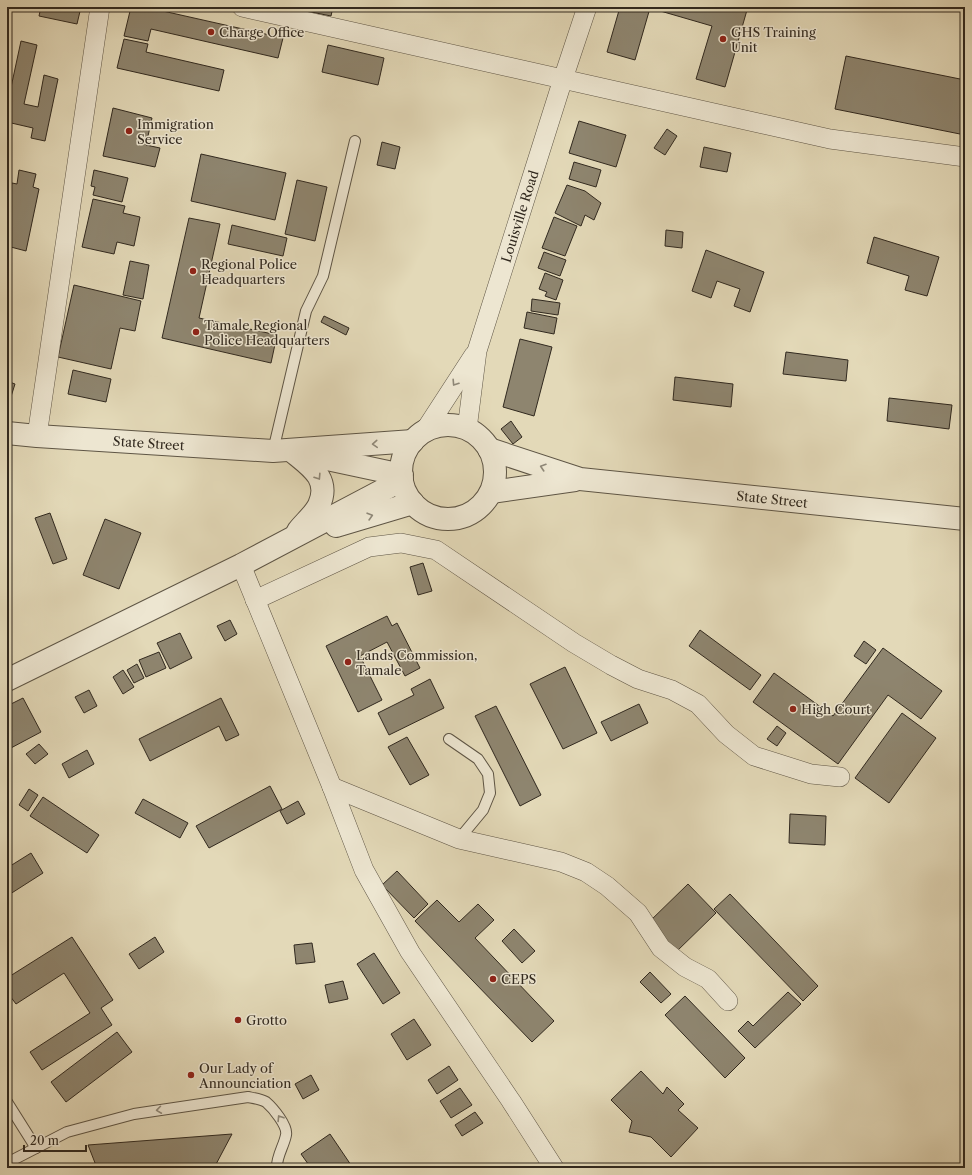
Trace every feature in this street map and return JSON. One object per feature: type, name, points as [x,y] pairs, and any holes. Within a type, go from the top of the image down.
[{"type":"street","points":[[36,436],[100,7]]},
{"type":"street","points":[[242,7],[830,138],[965,157]]},
{"type":"street","name":"Louisville Road","points":[[467,429],[477,351],[587,7]]},
{"type":"street","points":[[419,437],[438,427],[453,426],[467,429],[480,438],[489,450],[495,463],[495,478],[491,492],[484,503],[474,512],[462,517],[449,519],[436,517],[424,512],[413,503],[406,492],[402,478],[402,463],[406,451],[419,437],[477,351]]},
{"type":"street","name":"State Street","points":[[7,433],[282,451],[402,478]]},
{"type":"street","name":"State Street","points":[[282,451],[419,437]]},
{"type":"street","name":"State Street","points":[[489,450],[580,479],[965,519]]},
{"type":"street","points":[[282,451],[309,465],[321,479],[324,491],[319,505],[292,538]]},
{"type":"street","points":[[7,680],[241,565],[402,478]]},
{"type":"street","name":"State Street","points":[[491,492],[580,479]]},
{"type":"street","points":[[292,538],[413,503]]},
{"type":"street","points":[[255,600],[369,547],[401,543],[436,550],[574,643],[611,665],[638,679],[672,690],[698,704],[726,734],[754,756],[811,774],[840,777]]},
{"type":"street","points":[[241,565],[332,787],[364,870],[410,952],[554,1168]]},
{"type":"street","points":[[332,787],[459,839],[561,862],[586,872],[607,886],[638,913],[661,948],[685,967],[708,979],[728,1001]]},
{"type":"lane","points":[[282,451],[306,311],[323,276],[355,141]]},
{"type":"lane","points":[[449,739],[478,759],[488,774],[490,793],[483,810],[459,839]]},
{"type":"lane","points":[[7,1163],[67,1132],[134,1114],[248,1097],[265,1101],[283,1123],[287,1134],[277,1168]]},
{"type":"lane","points":[[7,1102],[36,1148]]},
{"type":"building","points":[[41,7],[81,7],[77,24],[39,16]]},
{"type":"building","name":"Charge Office","points":[[131,7],[145,7],[283,38],[278,58],[151,29],[148,41],[124,36]]},
{"type":"building","points":[[287,7],[333,7],[331,16]]},
{"type":"building","name":"GHS Training Unit","points":[[620,7],[736,7],[747,10],[725,87],[696,79],[712,26],[650,8],[635,60],[607,52]]},
{"type":"building","points":[[124,39],[148,44],[146,52],[224,70],[219,91],[117,68]]},
{"type":"building","points":[[21,41],[37,45],[24,104],[38,107],[44,75],[58,79],[45,141],[31,138],[33,128],[7,122],[7,106]]},
{"type":"building","points":[[328,45],[384,58],[378,85],[322,72]]},
{"type":"building","points":[[846,56],[965,80],[965,135],[835,109]]},
{"type":"building","name":"Immigration Service","points":[[113,108],[152,118],[146,145],[160,148],[155,167],[103,156]]},
{"type":"building","points":[[579,121],[626,135],[616,167],[569,153]]},
{"type":"building","points":[[667,129],[677,136],[665,155],[654,148]]},
{"type":"building","points":[[382,142],[400,147],[395,169],[377,165]]},
{"type":"building","points":[[704,147],[731,153],[727,172],[700,167]]},
{"type":"building","points":[[201,154],[286,173],[275,220],[191,201]]},
{"type":"building","points":[[574,162],[601,170],[596,187],[569,179]]},
{"type":"building","points":[[19,170],[36,174],[33,187],[39,189],[26,251],[7,246],[7,208],[12,183],[17,184]]},
{"type":"building","points":[[94,170],[128,178],[122,202],[93,195],[95,187],[91,186]]},
{"type":"building","points":[[297,180],[327,187],[315,241],[285,234]]},
{"type":"building","points":[[567,185],[585,191],[601,203],[594,220],[585,215],[581,226],[555,213]]},
{"type":"building","points":[[93,199],[125,206],[123,213],[140,217],[134,246],[117,242],[114,254],[82,247]]},
{"type":"building","points":[[554,217],[577,226],[565,256],[542,248]]},
{"type":"building","name":"Regional Police Headquarters","points":[[189,218],[220,224],[199,318],[277,335],[271,363],[162,338]]},
{"type":"building","points":[[232,225],[287,238],[283,256],[228,244]]},
{"type":"building","points":[[666,230],[683,232],[682,248],[665,246]]},
{"type":"building","points":[[874,237],[939,257],[927,296],[905,290],[909,276],[867,263]]},
{"type":"building","points":[[706,250],[764,272],[750,312],[734,306],[740,289],[717,281],[711,298],[692,291]]},
{"type":"building","points":[[544,252],[566,260],[560,276],[538,268]]},
{"type":"building","points":[[130,261],[149,265],[143,299],[123,295]]},
{"type":"building","points":[[545,273],[563,280],[556,300],[545,296],[547,292],[539,289]]},
{"type":"building","points":[[74,285],[141,301],[135,331],[120,328],[111,369],[58,357]]},
{"type":"building","points":[[532,299],[560,303],[558,315],[531,311]]},
{"type":"building","points":[[527,312],[557,318],[554,334],[524,328]]},
{"type":"building","points":[[324,316],[349,328],[346,335],[321,322]]},
{"type":"building","points":[[520,339],[552,347],[534,416],[503,407]]},
{"type":"building","points":[[786,352],[848,360],[846,381],[783,374]]},
{"type":"building","points":[[73,370],[111,379],[106,402],[68,394]]},
{"type":"building","points":[[675,377],[733,384],[731,407],[673,400]]},
{"type":"building","points":[[7,381],[15,384],[8,406],[7,405]]},
{"type":"building","points":[[889,398],[952,405],[949,429],[887,421]]},
{"type":"building","points":[[511,421],[522,437],[513,444],[501,429]]},
{"type":"building","points":[[50,513],[67,559],[53,564],[35,518]]},
{"type":"building","points":[[105,519],[141,533],[119,589],[83,575]]},
{"type":"building","points":[[423,563],[432,591],[418,595],[410,567]]},
{"type":"building","name":"Lands Commission, Tamale","points":[[387,616],[392,626],[397,623],[420,668],[405,676],[387,642],[360,656],[382,700],[358,712],[326,646]]},
{"type":"building","points":[[230,620],[237,634],[225,641],[217,626]]},
{"type":"building","points":[[700,630],[761,675],[750,690],[689,646]]},
{"type":"building","points":[[180,633],[192,658],[170,669],[157,643]]},
{"type":"building","points":[[864,641],[876,650],[866,664],[854,656]]},
{"type":"building","name":"High Court","points":[[883,648],[942,691],[921,719],[888,695],[838,764],[753,702],[774,673],[833,716]]},
{"type":"building","points":[[159,652],[166,668],[146,677],[139,660]]},
{"type":"building","points":[[137,664],[144,678],[134,683],[127,670]]},
{"type":"building","points":[[565,667],[597,733],[563,749],[530,684]]},
{"type":"building","points":[[123,670],[134,687],[123,694],[113,677]]},
{"type":"building","points":[[430,679],[444,708],[389,735],[378,713],[414,695],[411,689]]},
{"type":"building","points":[[89,690],[97,706],[84,713],[75,697]]},
{"type":"building","points":[[23,698],[41,732],[9,749],[7,746],[7,706]]},
{"type":"building","points":[[221,698],[239,735],[226,741],[219,726],[150,761],[139,739]]},
{"type":"building","points":[[639,704],[648,723],[611,741],[601,722]]},
{"type":"building","points":[[496,706],[541,795],[520,806],[475,716]]},
{"type":"building","points":[[902,713],[936,738],[889,803],[855,778]]},
{"type":"building","points":[[777,726],[786,733],[777,746],[767,739]]},
{"type":"building","points":[[407,737],[429,775],[410,785],[388,747]]},
{"type":"building","points":[[39,744],[48,754],[35,764],[26,754]]},
{"type":"building","points":[[87,750],[94,764],[69,778],[62,764]]},
{"type":"building","points":[[270,786],[282,809],[209,848],[196,826]]},
{"type":"building","points":[[29,789],[38,795],[28,811],[19,805]]},
{"type":"building","points":[[43,797],[99,835],[87,853],[30,816]]},
{"type":"building","points":[[143,799],[188,823],[180,838],[135,813]]},
{"type":"building","points":[[298,801],[305,814],[287,824],[280,811]]},
{"type":"building","points":[[790,814],[826,816],[825,845],[789,843]]},
{"type":"building","points":[[31,853],[43,873],[7,896],[7,868]]},
{"type":"building","points":[[397,871],[428,904],[414,918],[382,885]]},
{"type":"building","points":[[688,884],[716,913],[676,952],[648,923]]},
{"type":"building","points":[[730,894],[818,986],[803,1001],[714,909]]},
{"type":"building","name":"CEPS","points":[[437,900],[459,922],[478,904],[494,920],[475,938],[554,1021],[532,1042],[415,921]]},
{"type":"building","points":[[514,929],[535,951],[522,963],[502,941]]},
{"type":"building","points":[[72,937],[113,1000],[101,1008],[112,1025],[42,1070],[30,1052],[90,1013],[64,973],[16,1004],[10,996],[7,998],[7,978]]},
{"type":"building","points":[[155,937],[164,952],[139,969],[129,954]]},
{"type":"building","points":[[312,943],[315,962],[296,964],[294,945]]},
{"type":"building","points":[[374,953],[400,993],[383,1004],[357,964]]},
{"type":"building","points":[[650,972],[671,994],[661,1003],[640,982]]},
{"type":"building","points":[[343,981],[348,999],[329,1003],[325,985]]},
{"type":"building","points":[[788,992],[801,1004],[755,1048],[738,1031],[748,1021],[753,1026]]},
{"type":"building","points":[[685,996],[745,1058],[725,1078],[665,1015]]},
{"type":"building","points":[[414,1019],[431,1045],[407,1060],[391,1034]]},
{"type":"building","points":[[117,1032],[132,1052],[66,1102],[51,1082]]},
{"type":"building","points":[[449,1066],[458,1080],[437,1094],[428,1080]]},
{"type":"building","points":[[641,1071],[663,1094],[667,1087],[684,1104],[678,1110],[698,1128],[671,1157],[651,1137],[629,1132],[632,1121],[611,1100]]},
{"type":"building","points":[[311,1075],[319,1090],[303,1099],[295,1084]]},
{"type":"building","points":[[460,1088],[472,1105],[451,1118],[440,1101]]},
{"type":"building","points":[[475,1112],[483,1123],[462,1136],[455,1125]]},
{"type":"building","points":[[232,1134],[214,1168],[97,1168],[88,1145]]},
{"type":"building","points":[[330,1134],[353,1168],[311,1168],[301,1154]]},
{"type":"place","name":"Charge Office","points":[[211,32]]},
{"type":"place","name":"GHS Training Unit","points":[[723,39]]},
{"type":"place","name":"Immigration Service","points":[[129,131]]},
{"type":"place","name":"Regional Police Headquarters","points":[[193,271]]},
{"type":"place","name":"Tamale Regional Police Headquarters","points":[[196,332]]},
{"type":"place","name":"Lands Commission, Tamale","points":[[348,662]]},
{"type":"place","name":"High Court","points":[[793,709]]},
{"type":"place","name":"CEPS","points":[[493,979]]},
{"type":"place","name":"Grotto","points":[[238,1020]]},
{"type":"place","name":"Our Lady of Announciation","points":[[191,1075]]}]
